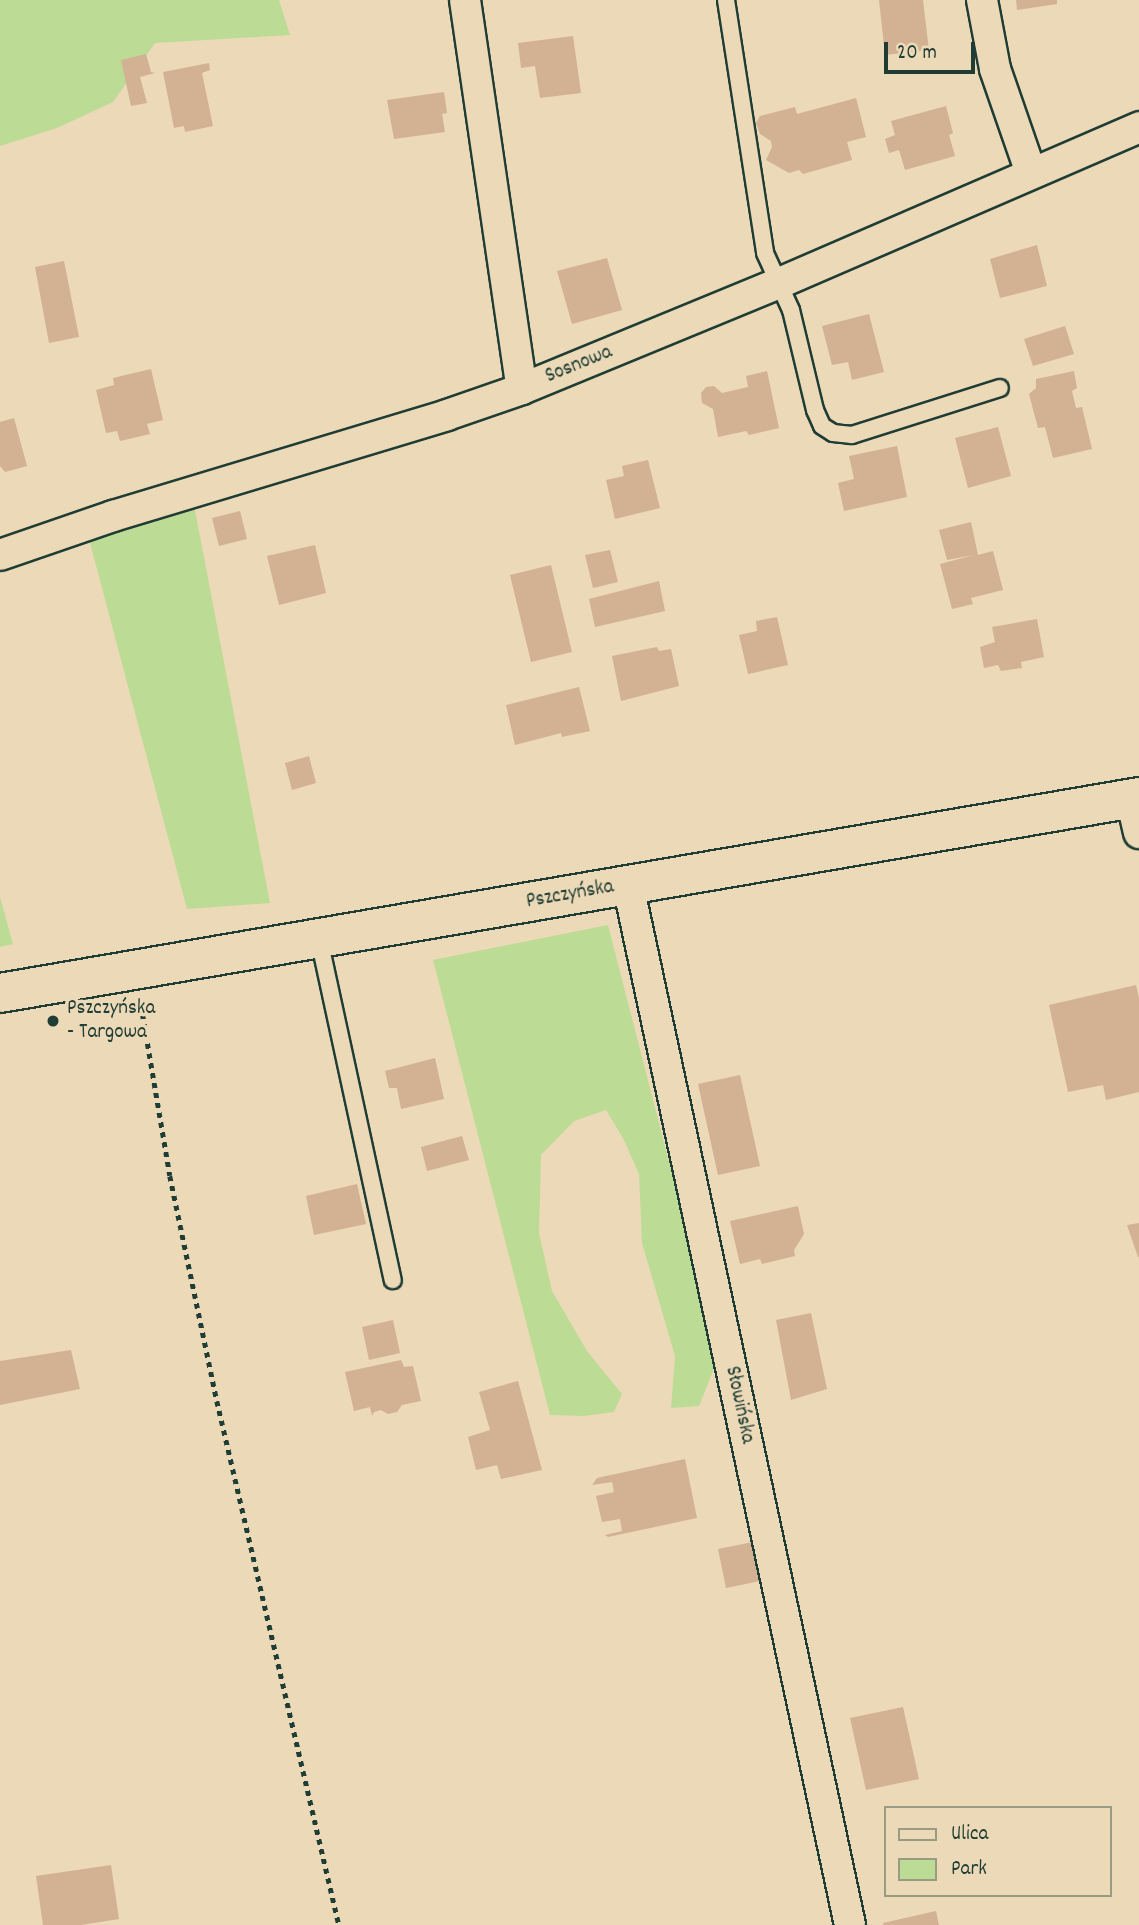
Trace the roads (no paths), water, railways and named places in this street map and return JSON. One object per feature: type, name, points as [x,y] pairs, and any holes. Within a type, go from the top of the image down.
[{"type":"main road","name":"Pszczyńska","points":[[0,993],[628,885],[1137,809]]},
{"type":"street","points":[[465,0],[522,389]]},
{"type":"street","points":[[982,0],[995,69],[1031,173]]},
{"type":"street","name":"Sosnowa","points":[[0,555],[113,516],[447,415],[522,389],[777,284],[1139,127]]},
{"type":"street","name":"Słowińska","points":[[628,885],[850,1925]]},
{"type":"lane","points":[[726,0],[765,253],[791,310],[815,410],[822,426],[833,433],[852,435],[1000,388]]},
{"type":"lane","points":[[319,939],[393,1280]]},
{"type":"place","name":"Pszczyńska - Targowa","points":[[53,1021]]}]
